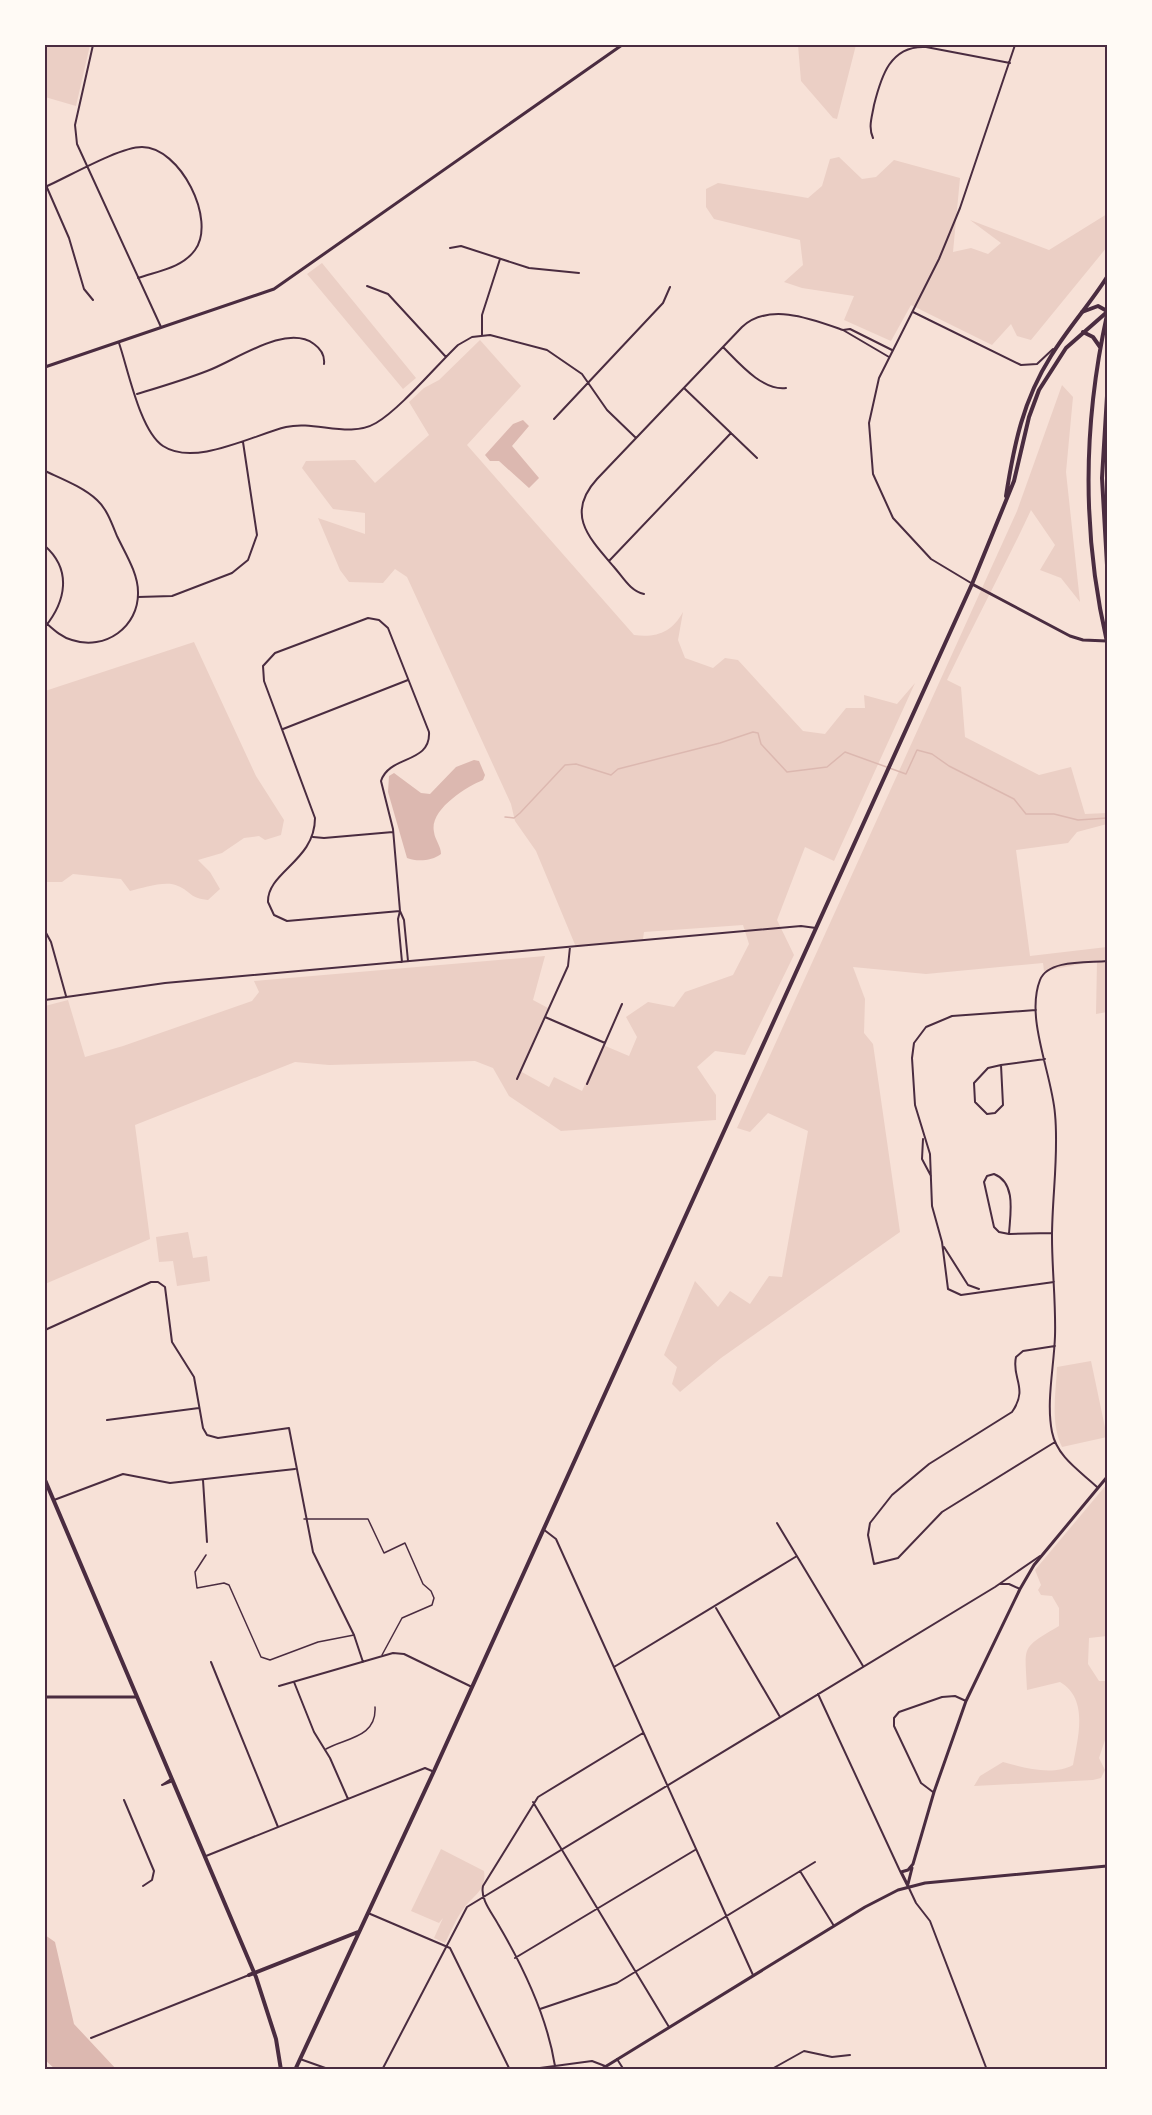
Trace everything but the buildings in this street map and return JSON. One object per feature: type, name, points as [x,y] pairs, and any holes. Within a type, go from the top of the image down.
[{"type":"main road","points":[[1005,501],[1018,429],[1025,405],[1059,342],[1107,277]]},
{"type":"main road","points":[[1082,312],[1098,306],[1107,313]]},
{"type":"main road","points":[[295,2070],[434,1771],[972,584],[1014,481],[1029,417],[1039,390],[1059,357],[1083,332],[1107,313]]},
{"type":"main road","points":[[1107,313],[1091,414],[1088,495],[1093,561],[1107,642]]},
{"type":"main road","points":[[1083,332],[1093,337],[1100,349]]},
{"type":"main road","points":[[1107,396],[1102,478],[1107,565]]},
{"type":"main road","points":[[45,1480],[206,1856],[276,2039],[281,2070]]},
{"type":"main road","points":[[252,1974],[359,1932]]},
{"type":"street","points":[[93,45],[75,134],[88,168],[161,328]]},
{"type":"street","points":[[45,367],[255,297],[283,284],[622,45]]},
{"type":"street","points":[[1015,45],[952,229],[889,357],[875,391],[870,416],[870,458],[876,484],[893,518],[931,559],[972,584],[1070,636],[1083,640],[1107,642]]},
{"type":"street","points":[[873,138],[870,124],[882,75],[889,63],[900,54],[926,47],[1010,63]]},
{"type":"street","points":[[93,300],[84,289],[69,238],[46,186],[126,150],[149,148],[174,160],[185,178],[201,217],[201,233],[197,246],[176,265],[138,278]]},
{"type":"street","points":[[450,248],[461,246],[529,268],[579,273]]},
{"type":"street","points":[[482,334],[482,315],[500,258]]},
{"type":"street","points":[[367,286],[388,294],[446,357]]},
{"type":"street","points":[[554,419],[663,303],[670,287]]},
{"type":"street","points":[[912,311],[1024,366],[1043,361],[1059,342]]},
{"type":"street","points":[[644,594],[634,590],[586,531],[582,520],[583,503],[591,487],[723,347],[751,320],[769,313],[843,330],[852,330],[893,351]]},
{"type":"street","points":[[843,330],[889,357]]},
{"type":"street","points":[[119,343],[150,432],[171,450],[191,452],[243,442],[294,426],[353,429],[368,427],[384,417],[464,341],[482,334],[543,348],[574,368],[589,381],[607,410],[636,438]]},
{"type":"street","points":[[137,394],[208,371],[282,338],[300,338],[313,343],[323,354],[324,364]]},
{"type":"street","points":[[723,347],[766,383],[777,388],[786,388]]},
{"type":"street","points":[[684,388],[757,458]]},
{"type":"street","points":[[609,561],[731,433]]},
{"type":"street","points":[[138,597],[163,598],[177,594],[232,573],[248,560],[255,546],[257,532],[243,442]]},
{"type":"street","points":[[45,471],[90,495],[102,505],[134,572],[138,597],[128,624],[105,640],[88,643],[62,636],[46,624],[60,605],[64,584],[58,561],[45,546]]},
{"type":"street","points":[[400,911],[291,921],[275,916],[268,904],[269,891],[303,854],[313,837],[314,810],[262,674],[265,662],[278,652],[362,619],[375,618],[388,628],[427,727],[429,739],[422,752],[391,766],[382,778],[381,787],[393,832],[400,911],[404,920],[408,962]]},
{"type":"street","points":[[283,729],[408,680]]},
{"type":"street","points":[[313,837],[393,832]]},
{"type":"street","points":[[400,911],[398,919],[402,962]]},
{"type":"street","points":[[45,1000],[137,986],[801,926],[816,928]]},
{"type":"street","points":[[45,931],[51,942],[66,996]]},
{"type":"street","points":[[517,1079],[568,966],[570,947]]},
{"type":"street","points":[[1097,1487],[1066,1458],[1055,1442],[1051,1422],[1054,1346],[1052,1233],[1056,1124],[1036,1010],[1040,981],[1048,970],[1057,966],[1107,961]]},
{"type":"street","points":[[587,1084],[622,1004]]},
{"type":"street","points":[[1036,1010],[962,1014],[938,1020],[921,1032],[914,1043],[912,1058],[915,1105],[930,1154],[932,1206],[942,1242],[948,1288],[958,1295],[1054,1282]]},
{"type":"street","points":[[545,1017],[605,1043]]},
{"type":"street","points":[[1001,1065],[1003,1105],[995,1113],[987,1114],[975,1102],[974,1083],[988,1068],[1001,1065],[1045,1059]]},
{"type":"street","points":[[922,1134],[922,1159],[931,1177]]},
{"type":"street","points":[[1010,1234],[1010,1193],[1000,1177],[990,1174],[984,1182],[994,1227],[999,1232],[1010,1234],[1052,1233]]},
{"type":"street","points":[[942,1242],[950,1260],[968,1285],[982,1290]]},
{"type":"street","points":[[45,1330],[151,1282],[162,1284],[168,1294],[173,1348],[194,1377],[204,1431],[214,1438],[289,1428],[304,1519],[312,1552],[354,1635],[363,1662]]},
{"type":"street","points":[[1054,1346],[1023,1351],[1016,1357],[1015,1365],[1021,1389],[1012,1412],[914,1475],[882,1506],[868,1529],[874,1564],[898,1558],[942,1512],[1055,1442]]},
{"type":"street","points":[[107,1420],[199,1408]]},
{"type":"street","points":[[54,1500],[123,1474],[161,1483],[296,1469]]},
{"type":"street","points":[[908,1886],[934,1792],[966,1701],[1020,1589],[1042,1554],[1107,1477]]},
{"type":"street","points":[[203,1480],[207,1542]]},
{"type":"street","points":[[777,1524],[863,1666]]},
{"type":"street","points":[[543,1529],[556,1539],[753,1975]]},
{"type":"street","points":[[382,2070],[464,1911],[995,1587],[1042,1554]]},
{"type":"street","points":[[614,1668],[797,1556]]},
{"type":"street","points":[[995,1587],[1005,1583],[1020,1589]]},
{"type":"street","points":[[715,1607],[780,1717]]},
{"type":"street","points":[[279,1686],[382,1655],[404,1654],[472,1687]]},
{"type":"street","points":[[211,1662],[278,1827]]},
{"type":"street","points":[[294,1682],[314,1732],[348,1798]]},
{"type":"street","points":[[818,1694],[916,1904],[930,1921],[987,2070]]},
{"type":"street","points":[[45,1696],[138,1697]]},
{"type":"street","points":[[934,1792],[919,1779],[894,1726],[894,1718],[899,1712],[942,1697],[954,1696],[966,1701]]},
{"type":"street","points":[[555,2066],[550,2035],[540,2009],[483,1898],[483,1886],[538,1797],[643,1733]]},
{"type":"street","points":[[206,1856],[425,1768],[434,1771]]},
{"type":"street","points":[[124,1800],[154,1871],[152,1880],[143,1886]]},
{"type":"street","points":[[533,1802],[669,2027]]},
{"type":"street","points":[[515,1958],[696,1850]]},
{"type":"street","points":[[540,2009],[605,1988],[815,1862]]},
{"type":"street","points":[[901,1872],[908,1870],[913,1864]]},
{"type":"street","points":[[600,2070],[834,1926],[883,1897],[908,1886],[1107,1866]]},
{"type":"street","points":[[800,1871],[834,1926]]},
{"type":"street","points":[[368,1913],[447,1946],[453,1951],[510,2070]]},
{"type":"street","points":[[91,2038],[252,1974]]},
{"type":"street","points":[[770,2070],[804,2051],[832,2057],[850,2055]]},
{"type":"street","points":[[300,2059],[331,2070]]},
{"type":"street","points":[[617,2059],[624,2070]]},
{"type":"street","points":[[525,2070],[592,2061],[605,2067]]},
{"type":"lane","points":[[304,1519],[368,1519],[384,1553],[405,1544],[423,1584],[431,1591],[434,1598],[432,1605],[402,1618],[382,1655]]},
{"type":"lane","points":[[206,1555],[195,1572],[197,1588],[224,1583],[230,1585],[261,1657],[270,1660],[318,1642],[354,1635]]},
{"type":"lane","points":[[325,1750],[361,1737],[375,1714],[375,1707]]},
{"type":"shaded area","points":[[45,45],[90,45],[76,106],[45,97]]},
{"type":"shaded area","points":[[798,45],[856,45],[837,119],[833,118],[801,81]]},
{"type":"shaded area","points":[[839,157],[862,179],[876,177],[894,160],[960,178],[953,252],[971,248],[988,254],[1001,243],[970,220],[1049,250],[1107,214],[1107,247],[1031,340],[1017,336],[1011,324],[992,345],[911,305],[891,341],[844,320],[854,296],[802,288],[784,282],[803,265],[800,240],[714,219],[706,207],[706,189],[718,183],[808,198],[822,186],[830,159]]},
{"type":"shaded area","points":[[322,263],[416,378],[403,389],[307,274]]},
{"type":"shaded area","points":[[480,340],[521,386],[467,445],[634,635],[663,632],[679,619],[683,612],[678,640],[685,658],[713,668],[725,658],[738,660],[803,731],[825,734],[846,708],[865,708],[864,695],[897,704],[915,683],[834,861],[805,847],[777,920],[794,955],[745,1055],[715,1051],[697,1067],[716,1095],[716,1120],[561,1131],[509,1096],[493,1068],[475,1061],[329,1065],[295,1062],[135,1125],[150,1239],[45,1284],[45,1006],[68,1000],[85,1057],[252,1001],[259,992],[254,981],[545,956],[533,1000],[548,1008],[520,1071],[549,1087],[554,1077],[582,1091],[603,1045],[629,1056],[637,1037],[626,1017],[648,1002],[674,1007],[685,992],[733,975],[749,944],[743,925],[644,932],[643,939],[576,947],[536,851],[515,821],[511,804],[407,577],[395,569],[383,583],[349,582],[340,570],[318,518],[365,534],[365,513],[333,509],[302,468],[306,461],[355,460],[375,483],[429,435],[409,402],[424,388],[439,380]]},
{"type":"shaded area","points":[[1062,385],[1073,397],[1066,472],[1080,602],[1061,578],[1040,570],[1055,545],[1031,510],[947,680],[961,687],[965,737],[1039,775],[1071,767],[1085,814],[1107,813],[1107,824],[1077,832],[1068,843],[1016,850],[1030,956],[1107,947],[1107,1012],[1096,1014],[1097,961],[1044,971],[1043,963],[926,974],[853,967],[865,999],[864,1033],[873,1044],[900,1232],[721,1358],[680,1392],[672,1384],[677,1367],[664,1355],[695,1281],[718,1307],[730,1291],[750,1304],[769,1276],[782,1277],[808,1131],[768,1113],[750,1132],[737,1128],[1017,511]]},
{"type":"shaded area","points":[[523,420],[529,426],[512,446],[539,478],[529,488],[499,461],[490,461],[485,455],[513,424]]},
{"type":"shaded area","points":[[194,642],[256,776],[284,820],[281,835],[265,840],[259,836],[244,838],[222,853],[198,860],[210,872],[220,889],[208,900],[197,898],[173,884],[154,885],[130,891],[121,879],[73,874],[62,882],[45,882],[45,691]]},
{"type":"shaded area","points":[[474,760],[479,761],[485,775],[483,780],[450,800],[437,816],[434,824],[441,854],[424,860],[407,858],[388,792],[389,776],[394,773],[421,793],[430,794],[456,767]]},
{"type":"shaded area","points":[[188,1232],[193,1258],[207,1256],[210,1281],[177,1286],[173,1261],[159,1262],[156,1237]]},
{"type":"shaded area","points":[[1091,1361],[1107,1437],[1062,1447],[1055,1418],[1057,1367]]},
{"type":"shaded area","points":[[1107,1484],[1107,1636],[1089,1638],[1088,1664],[1099,1681],[1107,1681],[1107,1734],[1099,1758],[1105,1770],[1101,1778],[1093,1780],[974,1786],[980,1776],[1003,1762],[1048,1770],[1073,1765],[1079,1731],[1075,1698],[1060,1682],[1027,1690],[1026,1656],[1031,1644],[1059,1626],[1059,1608],[1052,1596],[1041,1595],[1038,1590],[1041,1585],[1035,1570]]},
{"type":"shaded area","points":[[441,1849],[484,1871],[483,1883],[479,1892],[461,1912],[445,1943],[434,1938],[443,1918],[439,1923],[411,1911]]},
{"type":"shaded area","points":[[45,1935],[55,1942],[74,2024],[117,2070],[56,2070],[45,2060]]},
{"type":"waterway","points":[[505,817],[514,818],[520,813],[565,765],[576,764],[611,775],[618,769],[720,743],[753,732],[758,733],[761,744],[787,772],[827,767],[845,752],[906,774],[917,750],[932,754],[949,766],[1014,799],[1026,814],[1054,814],[1078,820],[1107,818]]}]
